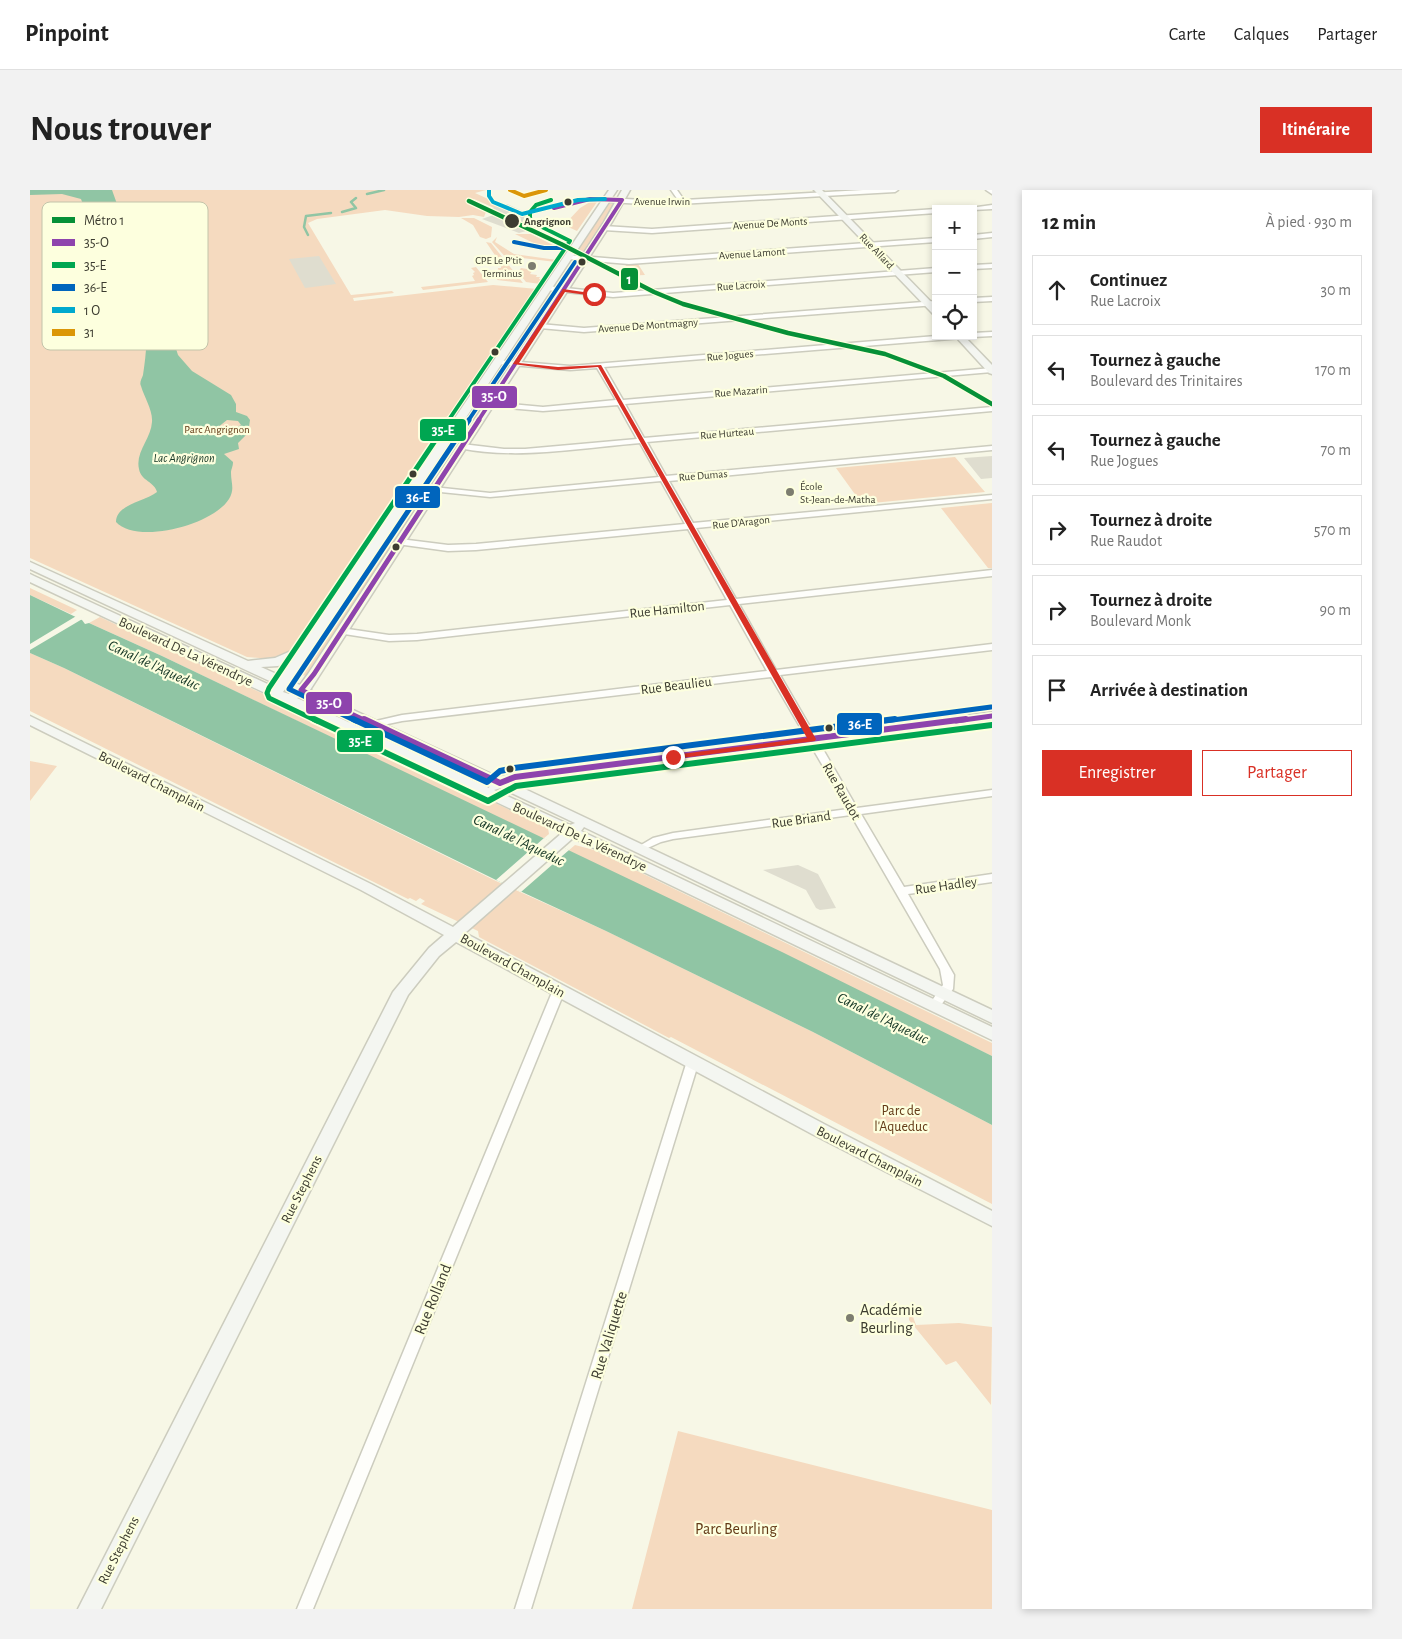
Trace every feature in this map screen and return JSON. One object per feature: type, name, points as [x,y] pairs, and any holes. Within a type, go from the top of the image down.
[{"type":"main road","points":[[280,688],[613,190]]},
{"type":"main road","points":[[289,699],[310,680],[604,228],[622,200],[626,190]]},
{"type":"main road","name":"Rue Allard","points":[[820,192],[898,273],[932,303]]},
{"type":"main road","points":[[963,340],[992,370]]},
{"type":"main road","name":"Boulevard De La Vérendrye","points":[[30,565],[247,665],[280,688],[289,699],[363,734],[939,1000],[992,1017]]},
{"type":"main road","name":"Boulevard De La Vérendrye","points":[[30,578],[280,688],[301,690],[641,848],[939,1000],[992,1034]]},
{"type":"main road","points":[[247,665],[278,662],[306,649]]},
{"type":"main road","points":[[488,792],[500,783],[515,777],[992,716]]},
{"type":"main road","name":"Boulevard Champlain","points":[[30,720],[357,882],[818,1129],[992,1218]]},
{"type":"main road","name":"Rue Stephens","points":[[89,1609],[401,992],[422,965],[455,933],[583,821]]},
{"type":"street","points":[[674,190],[682,202]]},
{"type":"street","name":"Avenue Irwin","points":[[608,200],[656,203],[820,192],[895,190]]},
{"type":"street","points":[[977,208],[992,207]]},
{"type":"street","name":"Avenue De Monts","points":[[604,228],[652,231],[932,211]]},
{"type":"street","points":[[977,237],[992,235]]},
{"type":"street","name":"Avenue Lamont","points":[[568,257],[627,262],[932,240]]},
{"type":"street","points":[[977,267],[992,266]]},
{"type":"street","name":"Rue Lacroix","points":[[547,288],[563,291],[613,294],[932,270]]},
{"type":"street","points":[[977,300],[992,299]]},
{"type":"street","name":"Avenue De Montmagny","points":[[540,326],[584,330],[932,303]]},
{"type":"street","points":[[977,335],[992,334]]},
{"type":"street","name":"Rue Jogues","points":[[498,362],[558,368],[600,366],[932,338]]},
{"type":"street","name":"Rue Raudot","points":[[600,366],[948,974],[950,986],[939,1000]]},
{"type":"street","name":"Rue Mazarin","points":[[490,404],[536,409],[992,370]]},
{"type":"street","name":"Rue Hurteau","points":[[462,446],[518,451],[992,408]]},
{"type":"street","name":"Rue Dumas","points":[[414,487],[490,495],[992,448]]},
{"type":"street","name":"Rue D'Aragon","points":[[400,542],[448,548],[465,548],[992,497]]},
{"type":"street","name":"Rue Hamilton","points":[[341,631],[380,637],[408,638],[992,573]]},
{"type":"street","name":"Rue Beaulieu","points":[[363,734],[375,725],[402,718],[992,647]]},
{"type":"street","name":"Rue Briand","points":[[641,848],[664,838],[992,794]]},
{"type":"street","name":"Rue Hadley","points":[[900,891],[992,878]]},
{"type":"street","name":"Rue Rolland","points":[[305,1609],[559,990]]},
{"type":"street","name":"Rue Valiquette","points":[[523,1609],[693,1061]]},
{"type":"green space","name":"Parc Angrignon","points":[[30,190],[486,190],[475,193],[508,208],[494,208],[474,199],[467,203],[486,212],[484,217],[473,215],[459,217],[427,216],[385,210],[317,219],[308,223],[351,295],[392,291],[394,293],[353,298],[354,301],[493,285],[537,289],[538,291],[495,353],[493,352],[492,357],[403,488],[400,488],[399,490],[402,491],[292,651],[270,659],[247,657],[30,558]]},
{"type":"green space","points":[[590,202],[597,202],[577,231],[564,225],[580,208]]},
{"type":"green space","points":[[609,204],[612,204],[612,206],[605,221],[584,253],[576,252]]},
{"type":"green space","points":[[461,218],[474,218],[492,227],[491,237],[486,239],[480,237],[473,225]]},
{"type":"green space","points":[[515,234],[531,234],[557,247],[555,250],[548,250]]},
{"type":"green space","points":[[497,237],[495,242],[514,254],[557,260],[556,262],[522,258],[519,262],[509,261],[492,242]]},
{"type":"green space","points":[[486,242],[491,243],[523,283],[497,280],[498,268],[501,268],[501,264]]},
{"type":"green space","points":[[638,264],[645,275],[620,276],[626,265]]},
{"type":"green space","points":[[476,267],[488,282],[423,290],[421,287],[475,281],[472,276],[475,272],[471,268]]},
{"type":"green space","points":[[521,268],[533,270],[530,274],[537,275],[536,277],[544,280],[540,284],[526,282],[518,272]]},
{"type":"green space","points":[[548,294],[554,295],[544,308],[542,318],[516,357],[507,356]]},
{"type":"green space","points":[[497,369],[508,370],[435,480],[424,479]]},
{"type":"green space","points":[[955,457],[985,492],[862,504],[836,468]]},
{"type":"green space","points":[[412,496],[424,498],[307,676],[295,674]]},
{"type":"green space","points":[[992,503],[992,568],[988,568],[941,508]]},
{"type":"green space","points":[[30,588],[77,610],[71,614],[30,595]]},
{"type":"green space","points":[[100,617],[548,828],[549,834],[543,839],[162,656],[89,623]]},
{"type":"green space","name":"Parc de l'Aqueduc","points":[[30,653],[496,881],[606,931],[813,1032],[992,1125],[992,1204],[671,1037],[669,1038],[479,937],[478,931],[421,904],[425,901],[420,898],[416,901],[408,899],[30,711]]},
{"type":"green space","points":[[30,761],[57,766],[30,801]]},
{"type":"green space","points":[[575,845],[594,850],[992,1043],[992,1056],[568,851]]},
{"type":"green space","points":[[912,1314],[916,1325],[959,1323],[992,1327],[991,1405],[956,1361],[946,1365],[909,1320],[909,1316]]},
{"type":"green space","name":"Parc Beurling","points":[[678,1431],[992,1510],[992,1609],[632,1609]]},
{"type":"water","name":"Lac Angrignon","points":[[30,190],[112,190],[116,202],[82,202],[81,199],[62,194],[30,195]]},
{"type":"water","name":"Lac Angrignon","points":[[146,350],[176,350],[178,355],[192,371],[231,395],[236,404],[236,412],[247,416],[250,420],[248,433],[238,443],[239,449],[224,454],[233,462],[231,472],[232,489],[229,499],[208,517],[192,524],[157,532],[140,532],[126,529],[116,522],[117,516],[126,507],[157,492],[154,486],[140,473],[138,463],[152,422],[150,408],[140,383]],"holes":[[[227,420],[238,421],[241,425],[227,433],[217,433],[217,428]]]},
{"type":"water","name":"Canal de l'Aqueduc","points":[[30,595],[82,620],[85,624],[89,623],[162,656],[782,952],[992,1056],[992,1125],[813,1032],[30,653]]},
{"type":"pier","points":[[78,615],[84,618],[30,650],[30,644]]},
{"type":"pier","points":[[544,838],[569,850],[521,892],[496,880]]},
{"type":"building","name":"Angrignon","points":[[507,204],[547,225],[519,233],[482,219],[493,215],[486,210]]},
{"type":"building","points":[[319,256],[336,284],[305,288],[289,259]]},
{"type":"building","points":[[992,456],[992,478],[981,479],[964,458]]},
{"type":"building","points":[[798,865],[818,874],[836,908],[820,910],[816,908],[806,890],[763,870]]},
{"type":"waterway","points":[[367,194],[384,190]]},
{"type":"waterway","points":[[342,212],[356,208],[351,202],[356,198]]},
{"type":"waterway","points":[[308,235],[304,227],[306,216],[331,213]]},
{"type":"metro line","name":"1","points":[[469,201],[561,244],[654,292],[683,304],[788,333],[885,354],[944,376],[992,404]]},
{"type":"transit line","points":[[489,190],[489,196],[493,202],[522,214],[578,200],[605,199]]},
{"type":"transit line","name":"31","points":[[510,190],[524,196],[546,190]]},
{"type":"transit line","name":"35-O","points":[[554,208],[590,199],[622,200],[314,674],[301,690],[500,783],[515,777],[992,716]]},
{"type":"transit line","name":"35-E","points":[[551,200],[536,205],[530,212],[530,218],[534,223],[570,241],[269,688],[267,693],[269,698],[488,801],[516,786],[992,725]]},
{"type":"transit line","name":"36-E","points":[[514,242],[544,248],[568,248]]},
{"type":"transit line","name":"36-E","points":[[575,262],[289,689],[487,782],[500,771],[514,768],[991,707]]},
{"type":"place","name":"Angrignon","points":[[512,221]]},
{"type":"place","name":"CPE Le P'tit Terminus","points":[[532,266]]},
{"type":"place","name":"École St-Jean-de-Matha","points":[[790,492]]},
{"type":"place","name":"Académie Beurling","points":[[850,1318]]},
{"type":"route","points":[[594,294],[563,291],[516,364],[558,368],[600,366],[812,739],[673,757]]}]
